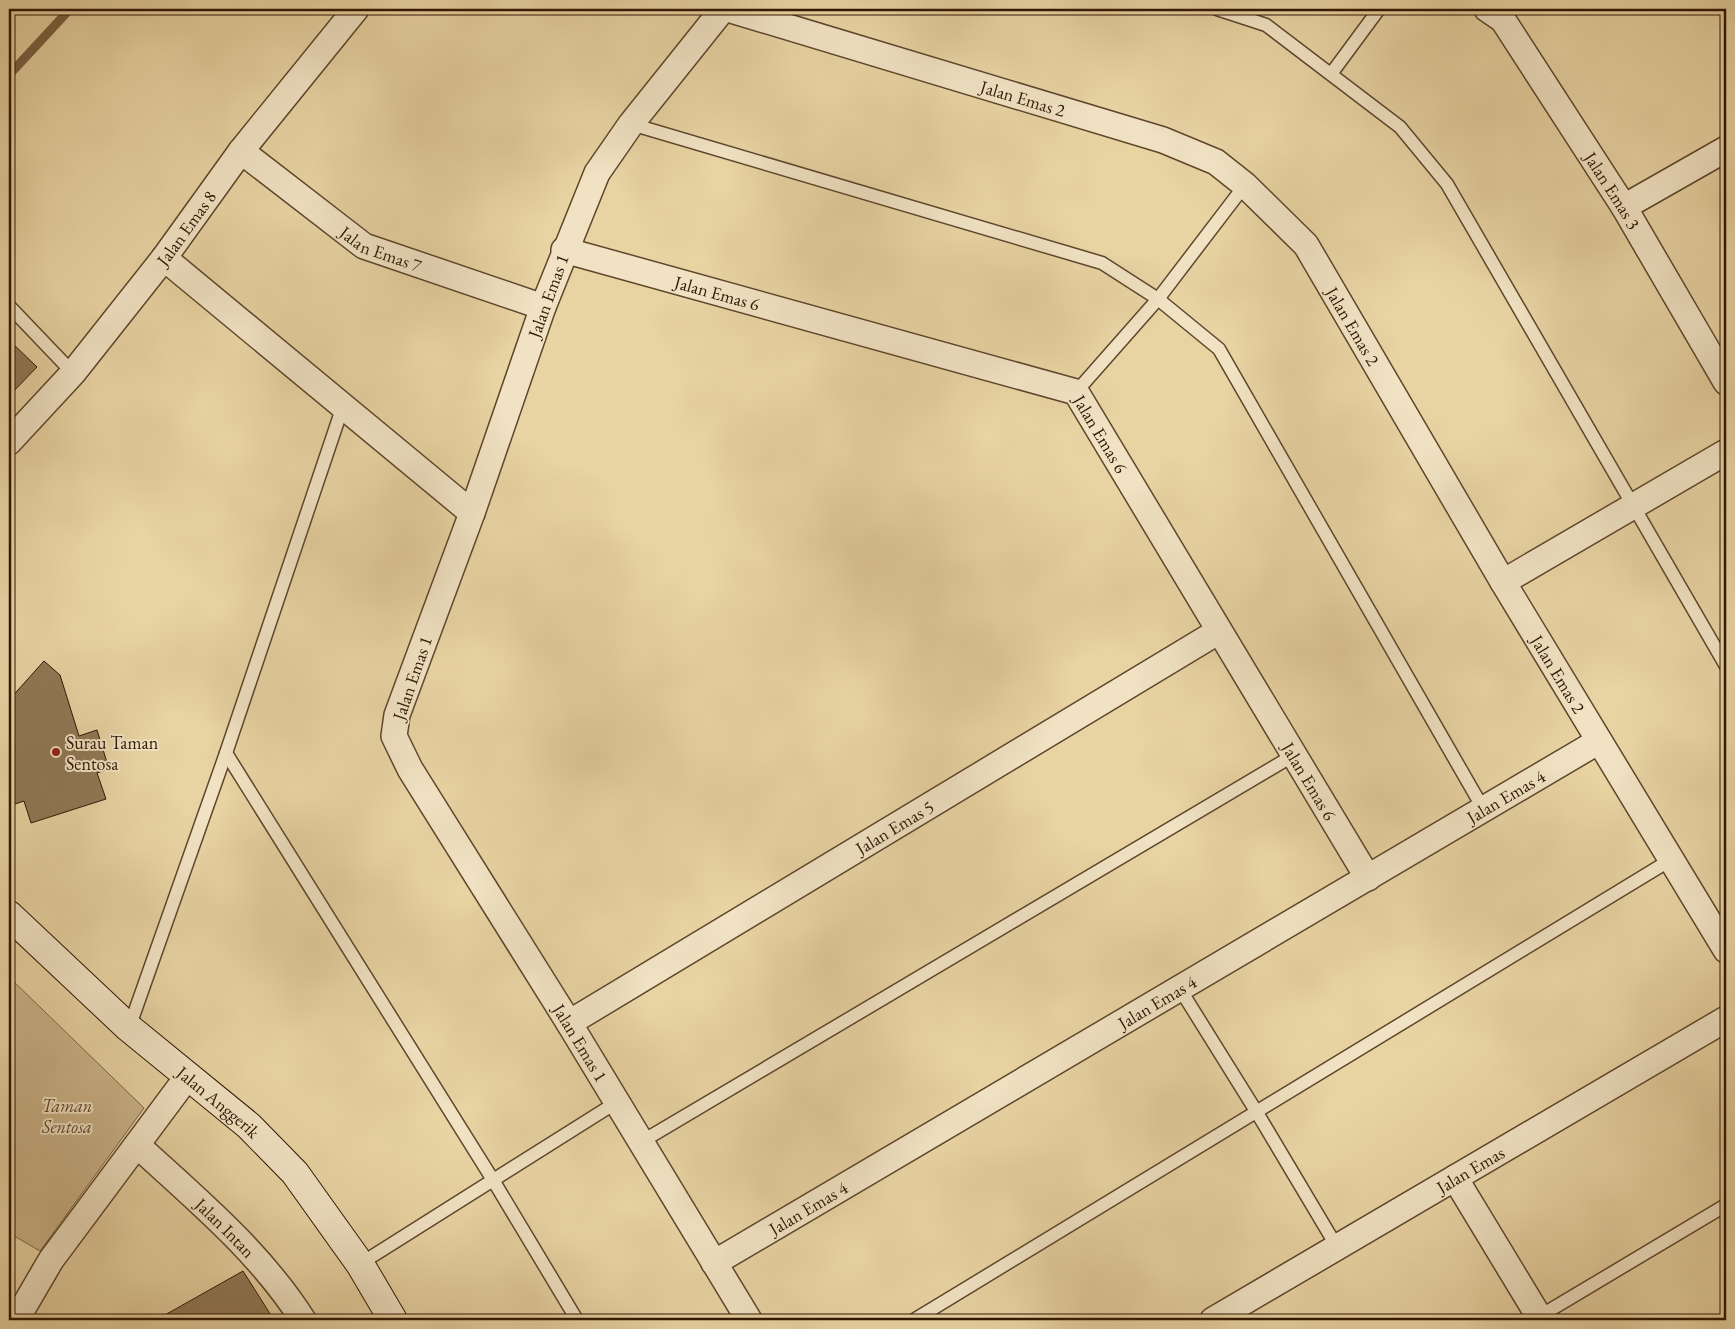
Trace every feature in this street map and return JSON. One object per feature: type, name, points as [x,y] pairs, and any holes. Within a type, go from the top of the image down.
[{"type":"street","name":"Jalan Emas 8","points":[[9,442],[73,373],[164,258],[241,151],[356,9]]},
{"type":"street","name":"Jalan Emas 1","points":[[723,9],[632,124],[597,173],[564,250],[543,308],[472,513],[397,715],[394,736],[410,769],[569,1023],[749,1320]]},
{"type":"street","name":"Jalan Emas 2","points":[[728,9],[1163,140],[1216,162],[1246,185],[1306,245],[1503,582],[1726,950]]},
{"type":"street","name":"Jalan Emas 3","points":[[1502,12],[1624,207],[1726,382]]},
{"type":"street","points":[[1624,207],[1726,149]]},
{"type":"street","name":"Jalan Emas 7","points":[[241,151],[364,246],[543,308]]},
{"type":"street","name":"Jalan Emas 6","points":[[564,250],[1076,392],[1368,878]]},
{"type":"street","points":[[164,258],[472,513]]},
{"type":"street","points":[[1503,582],[1726,452]]},
{"type":"street","name":"Jalan Emas 5","points":[[569,1023],[1220,631]]},
{"type":"street","name":"Jalan Emas 4","points":[[714,1263],[1599,741]]},
{"type":"street","name":"Jalan Anggerik","points":[[9,915],[129,1028],[249,1126],[295,1173],[360,1264],[393,1320]]},
{"type":"street","name":"Jalan Emas","points":[[1213,1320],[1726,1019]]},
{"type":"street","points":[[16,1320],[52,1260],[188,1076]]},
{"type":"street","name":"Jalan Intan","points":[[137,1145],[240,1240],[293,1304],[303,1320]]},
{"type":"street","points":[[1455,1178],[1538,1319]]},
{"type":"lane","points":[[1217,9],[1266,25],[1331,74],[1400,127],[1447,184],[1726,666]]},
{"type":"lane","points":[[1331,74],[1379,9]]},
{"type":"lane","points":[[632,124],[1102,264],[1158,299],[1219,349],[1484,810]]},
{"type":"lane","points":[[1076,392],[1158,299],[1246,185]]},
{"type":"lane","points":[[9,306],[73,373]]},
{"type":"lane","points":[[129,1028],[226,753],[343,406]]},
{"type":"lane","points":[[226,753],[493,1180],[577,1320]]},
{"type":"lane","points":[[641,1142],[1294,755]]},
{"type":"lane","points":[[914,1320],[1672,859]]},
{"type":"lane","points":[[1180,988],[1337,1248]]},
{"type":"lane","points":[[360,1264],[616,1102]]},
{"type":"lane","points":[[1538,1319],[1726,1206]]},
{"type":"green space","name":"Taman Sentosa","points":[[9,977],[144,1108],[40,1251],[9,1233]]},
{"type":"building","points":[[9,340],[37,367],[9,396]]},
{"type":"building","name":"Surau Taman Sentosa","points":[[44,661],[60,675],[79,736],[97,730],[109,769],[97,773],[106,799],[31,823],[24,801],[9,806],[9,700]]},
{"type":"building","points":[[243,1271],[274,1320],[156,1320]]},
{"type":"waterway","points":[[9,75],[70,9]]},
{"type":"place","name":"Surau Taman Sentosa","points":[[56,752]]}]
